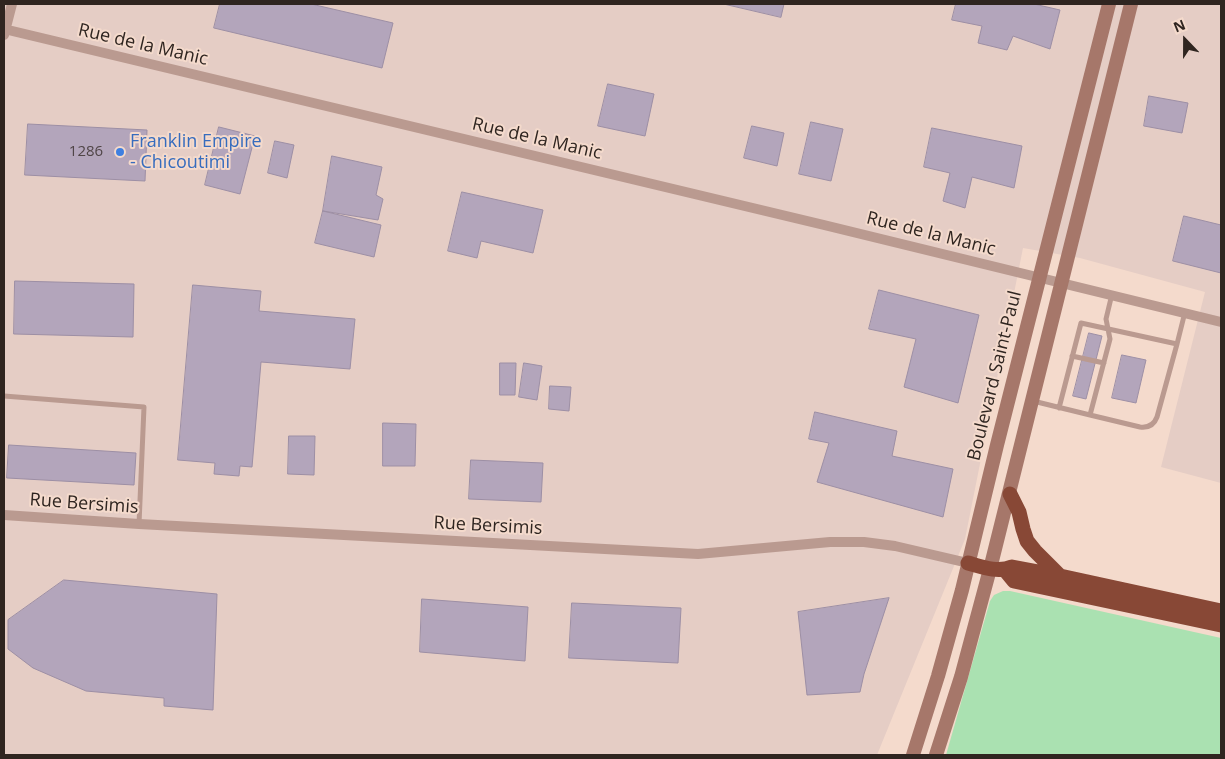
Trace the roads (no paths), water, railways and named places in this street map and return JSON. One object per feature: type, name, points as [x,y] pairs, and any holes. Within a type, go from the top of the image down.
[{"type":"highway","points":[[1010,494],[1019,512],[1022,529],[1030,546],[1060,576]]},
{"type":"highway","points":[[968,563],[998,570],[1012,568],[1060,576],[1221,611]]},
{"type":"highway","points":[[998,570],[1014,581],[1221,625]]},
{"type":"main road","name":"Boulevard Saint-Paul","points":[[913,755],[938,676],[968,563],[1109,4]]},
{"type":"main road","points":[[936,755],[998,570],[1010,494],[1131,4]]},
{"type":"street","points":[[4,31],[12,4]]},
{"type":"street","name":"Rue de la Manic","points":[[4,31],[1039,276],[1221,322]]},
{"type":"street","name":"Rue Bersimis","points":[[4,515],[698,554],[840,542],[864,542],[895,546],[968,563]]},
{"type":"lane","points":[[1090,415],[1110,339],[1106,319],[1112,294]]},
{"type":"lane","points":[[1032,401],[1140,427],[1152,425],[1157,418],[1185,312]]},
{"type":"lane","points":[[1059,408],[1081,323],[1177,344]]},
{"type":"lane","points":[[1072,356],[1104,363]]},
{"type":"lane","points":[[4,396],[144,407],[139,524]]},
{"type":"place","name":"Franklin Empire - Chicoutimi","points":[[120,152]]}]
